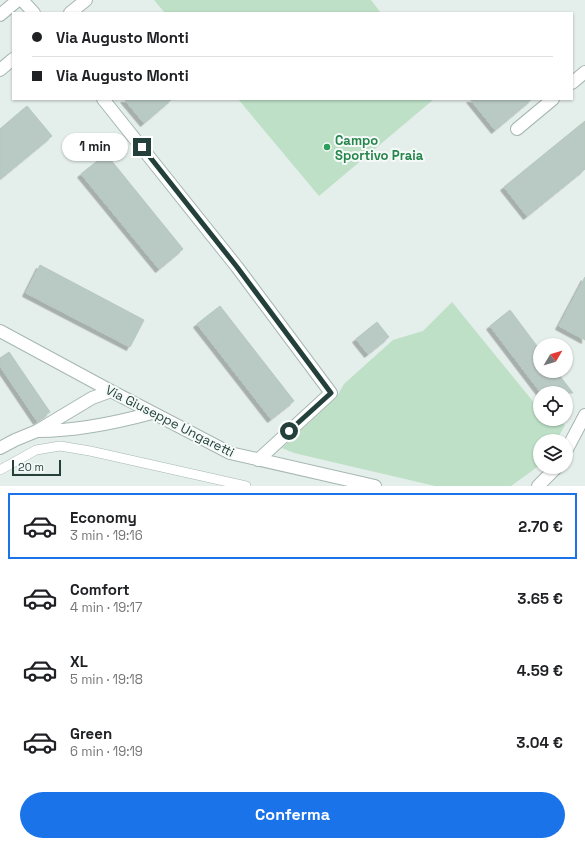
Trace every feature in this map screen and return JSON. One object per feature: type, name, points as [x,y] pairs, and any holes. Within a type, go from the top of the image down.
[{"type":"street","points":[[0,15],[18,0]]},
{"type":"street","points":[[22,0],[33,12]]},
{"type":"street","points":[[71,12],[86,0]]},
{"type":"street","points":[[0,70],[12,61]]},
{"type":"street","points":[[573,82],[585,72]]},
{"type":"street","points":[[105,100],[237,267],[331,393],[258,460]]},
{"type":"street","points":[[517,129],[552,100]]},
{"type":"street","name":"Via Giuseppe Ungaretti","points":[[0,331],[111,392],[230,453],[375,486]]},
{"type":"street","points":[[0,448],[37,431],[92,398],[111,392]]},
{"type":"street","points":[[37,431],[59,431],[80,428],[152,413]]},
{"type":"street","points":[[573,438],[585,415]]},
{"type":"street","points":[[538,486],[550,474]]},
{"type":"lane","points":[[0,470],[36,450],[60,446],[90,451],[246,486]]},
{"type":"green space","points":[[154,0],[371,0],[380,12],[164,12]]},
{"type":"green space","name":"Campo Sportivo Praia","points":[[239,100],[433,100],[319,196]]},
{"type":"green space","points":[[452,302],[533,401],[533,426],[564,426],[560,434],[533,434],[533,470],[511,486],[435,486],[294,453],[282,448],[336,398],[344,384],[393,340],[423,331]]},
{"type":"building","points":[[125,100],[171,100],[144,123]]},
{"type":"building","points":[[471,100],[531,100],[495,130]]},
{"type":"building","points":[[27,106],[52,136],[0,179],[0,129]]},
{"type":"building","points":[[585,121],[585,169],[527,216],[504,187]]},
{"type":"building","points":[[106,154],[183,249],[159,269],[81,174]]},
{"type":"building","points":[[40,265],[144,320],[130,347],[26,293]]},
{"type":"building","points":[[585,277],[585,340],[559,326]]},
{"type":"building","points":[[220,306],[294,401],[271,419],[197,324]]},
{"type":"building","points":[[510,310],[533,341],[533,378],[561,378],[568,386],[536,386],[490,326]]},
{"type":"building","points":[[377,322],[389,337],[368,354],[356,339]]},
{"type":"building","points":[[9,352],[50,412],[37,421],[0,366],[0,358]]},
{"type":"place","name":"Campo Sportivo Praia","points":[[327,147]]},
{"type":"route","points":[[142,147],[237,267],[331,393],[289,431]]}]
